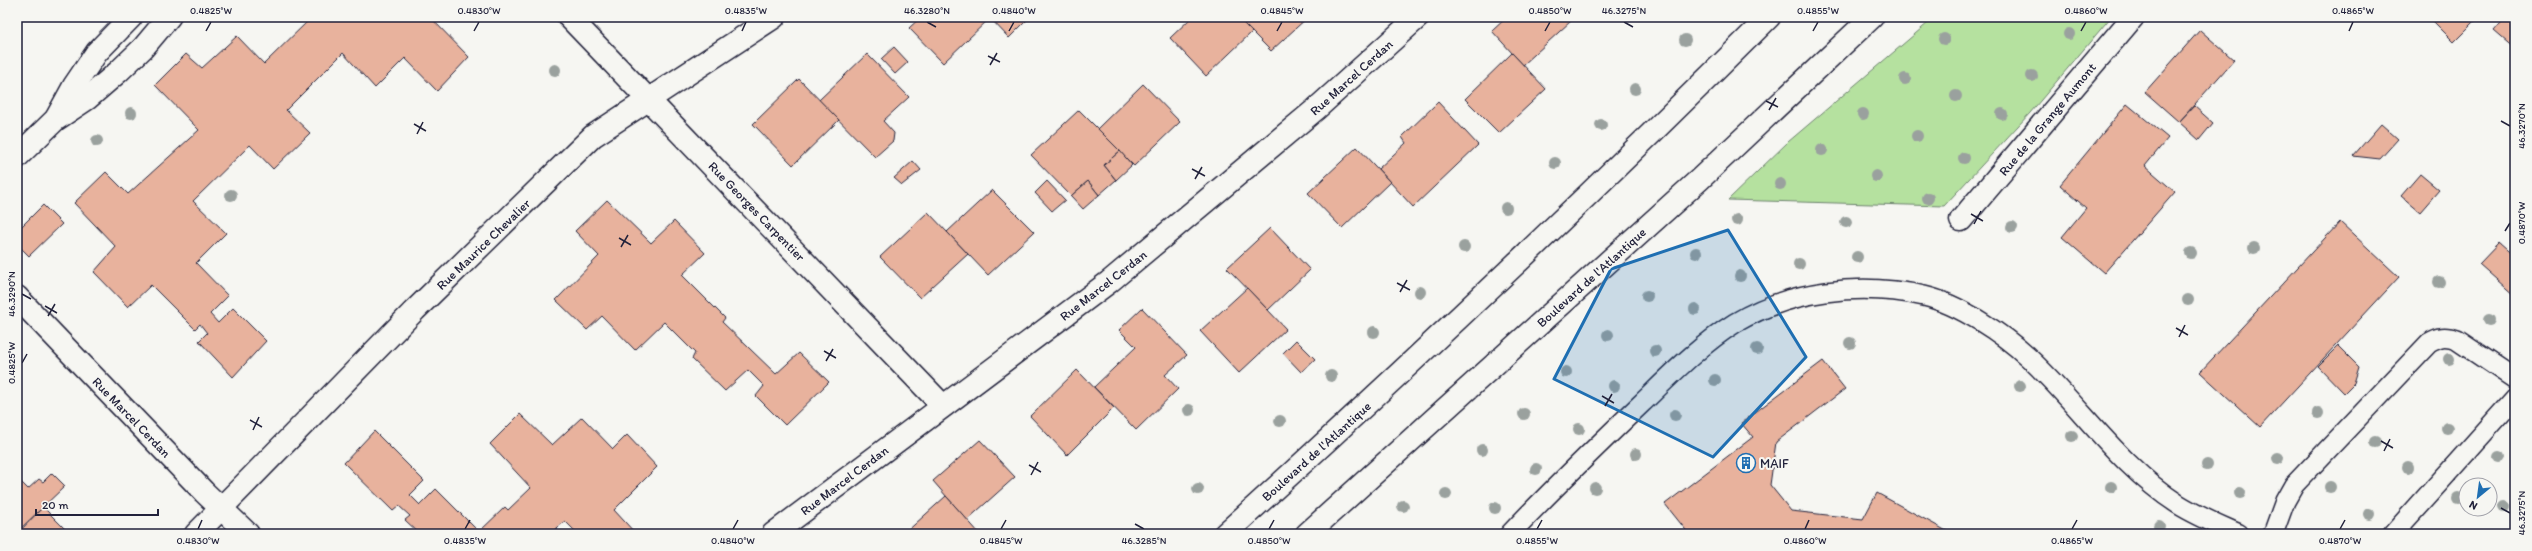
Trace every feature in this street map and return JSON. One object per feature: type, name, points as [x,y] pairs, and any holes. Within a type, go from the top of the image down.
[{"type":"street","points":[[55,120],[74,86],[97,52],[131,17]]},
{"type":"street","points":[[17,157],[55,120],[88,98],[118,72],[143,48],[169,17]]},
{"type":"street","name":"Rue Georges Carpentier","points":[[569,17],[648,101],[690,142],[943,406]]},
{"type":"street","name":"Rue Maurice Chevalier","points":[[196,534],[415,310],[593,136],[774,17]]},
{"type":"street","name":"Rue Marcel Cerdan","points":[[773,534],[1109,282],[1316,109],[1418,17]]},
{"type":"street","name":"Boulevard de l'Atlantique","points":[[1225,534],[1374,398],[1630,156],[1769,17]]},
{"type":"street","name":"Boulevard de l'Atlantique","points":[[1307,534],[1700,179],[1872,17]]},
{"type":"street","name":"Rue de la Grange Aumont","points":[[1961,220],[2134,17]]},
{"type":"street","name":"Rue Marcel Cerdan","points":[[17,297],[204,492],[248,534]]},
{"type":"lane","points":[[1510,534],[1551,490],[1692,355],[1735,323],[1784,300],[1833,291],[1873,290],[1925,296],[1950,306],[2008,339],[2031,360],[2118,453],[2149,481],[2178,504],[2239,534]]},
{"type":"lane","points":[[2273,534],[2285,501],[2294,485],[2429,343],[2446,336],[2457,340],[2515,379]]},
{"type":"lane","points":[[2393,534],[2515,398]]},
{"type":"highlighted area","points":[[1728,230],[1806,357],[1713,457],[1554,379],[1611,269]]},
{"type":"green space","points":[[1935,17],[2111,17],[2030,113],[1944,206],[1728,200],[1788,142]]},
{"type":"building","points":[[312,17],[430,17],[469,57],[437,91],[405,58],[375,88],[343,53],[286,110],[310,133],[273,169],[250,145],[193,201],[226,233],[196,263],[228,296],[210,314],[218,323],[233,308],[266,341],[233,377],[199,341],[207,333],[200,324],[195,329],[151,285],[128,307],[94,272],[116,247],[74,203],[106,172],[128,194],[199,130],[155,85],[186,54],[202,68],[237,36],[264,64]]},
{"type":"building","points":[[921,17],[990,18],[943,63],[909,28]]},
{"type":"building","points":[[989,17],[1030,17],[1009,38]]},
{"type":"building","points":[[1192,17],[1237,17],[1252,32],[1206,76],[1170,38]]},
{"type":"building","points":[[1237,17],[1308,17],[1271,51]]},
{"type":"building","points":[[1507,17],[1567,17],[1571,21],[1523,65],[1492,31]]},
{"type":"building","points":[[2429,17],[2479,17],[2454,42]]},
{"type":"building","points":[[2506,17],[2515,17],[2515,49],[2494,31]]},
{"type":"building","points":[[2200,30],[2234,60],[2179,122],[2145,92]]},
{"type":"building","points":[[894,47],[908,62],[895,74],[881,59]]},
{"type":"building","points":[[1512,53],[1546,89],[1499,133],[1465,99]]},
{"type":"building","points":[[867,54],[909,97],[883,121],[894,133],[893,141],[875,157],[819,100]]},
{"type":"building","points":[[799,79],[839,120],[793,165],[753,124]]},
{"type":"building","points":[[1143,84],[1180,122],[1134,166],[1097,129]]},
{"type":"building","points":[[1438,102],[1478,145],[1413,207],[1378,169],[1406,143],[1402,137]]},
{"type":"building","points":[[2127,104],[2168,138],[2145,166],[2175,192],[2104,273],[2062,237],[2086,208],[2060,185]]},
{"type":"building","points":[[2194,106],[2213,123],[2199,140],[2179,122]]},
{"type":"building","points":[[1079,110],[1120,151],[1104,165],[1116,180],[1099,195],[1088,181],[1071,196],[1031,155]]},
{"type":"building","points":[[2381,124],[2398,139],[2380,159],[2353,156]]},
{"type":"building","points":[[1357,147],[1390,182],[1342,228],[1308,193]]},
{"type":"building","points":[[1120,151],[1132,165],[1116,180],[1104,165]]},
{"type":"building","points":[[913,161],[921,170],[902,185],[894,178]]},
{"type":"building","points":[[2420,174],[2439,190],[2420,212],[2401,196]]},
{"type":"building","points":[[1047,181],[1065,200],[1052,211],[1035,193]]},
{"type":"building","points":[[1088,181],[1099,195],[1083,209],[1071,196]]},
{"type":"building","points":[[992,190],[1034,232],[988,275],[947,232]]},
{"type":"building","points":[[607,200],[651,243],[674,221],[705,253],[682,275],[725,318],[722,322],[776,374],[799,353],[829,382],[785,425],[756,396],[764,386],[748,370],[725,391],[692,359],[695,353],[664,322],[635,350],[602,316],[587,330],[556,300],[599,256],[575,231]]},
{"type":"building","points":[[43,205],[62,224],[29,256],[17,244],[17,231]]},
{"type":"building","points":[[928,212],[968,254],[920,298],[880,257]]},
{"type":"building","points":[[2340,222],[2399,277],[2260,427],[2200,372]]},
{"type":"building","points":[[1270,228],[1310,270],[1268,310],[1227,268]]},
{"type":"building","points":[[2499,243],[2515,257],[2515,296],[2479,264]]},
{"type":"building","points":[[1247,288],[1286,329],[1239,373],[1200,331]]},
{"type":"building","points":[[1142,308],[1187,355],[1165,375],[1178,389],[1136,430],[1094,387],[1136,347],[1119,330]]},
{"type":"building","points":[[1296,340],[1315,359],[1301,372],[1283,353]]},
{"type":"building","points":[[2338,346],[2359,367],[2354,383],[2344,393],[2318,366]]},
{"type":"building","name":"MAIF","points":[[1823,361],[1845,389],[1776,442],[1770,485],[1791,511],[1863,519],[1877,493],[1952,534],[1689,534],[1665,504],[1753,437],[1741,423]]},
{"type":"building","points":[[1077,370],[1114,408],[1067,455],[1030,416]]},
{"type":"building","points":[[520,414],[552,445],[582,417],[613,449],[627,435],[657,467],[614,510],[636,534],[578,534],[565,521],[550,534],[420,534],[405,520],[410,516],[399,506],[393,511],[344,463],[374,431],[424,481],[410,495],[420,505],[436,489],[479,532],[505,507],[508,510],[531,488],[490,444]]},
{"type":"building","points":[[980,440],[1015,477],[967,520],[933,481]]},
{"type":"building","points":[[52,473],[65,486],[17,532],[17,478],[28,489],[39,479],[43,482]]},
{"type":"building","points":[[946,496],[980,534],[904,534]]},
{"type":"building","points":[[43,507],[70,534],[17,534]]},
{"type":"place","name":"MAIF","points":[[1746,463]]}]
